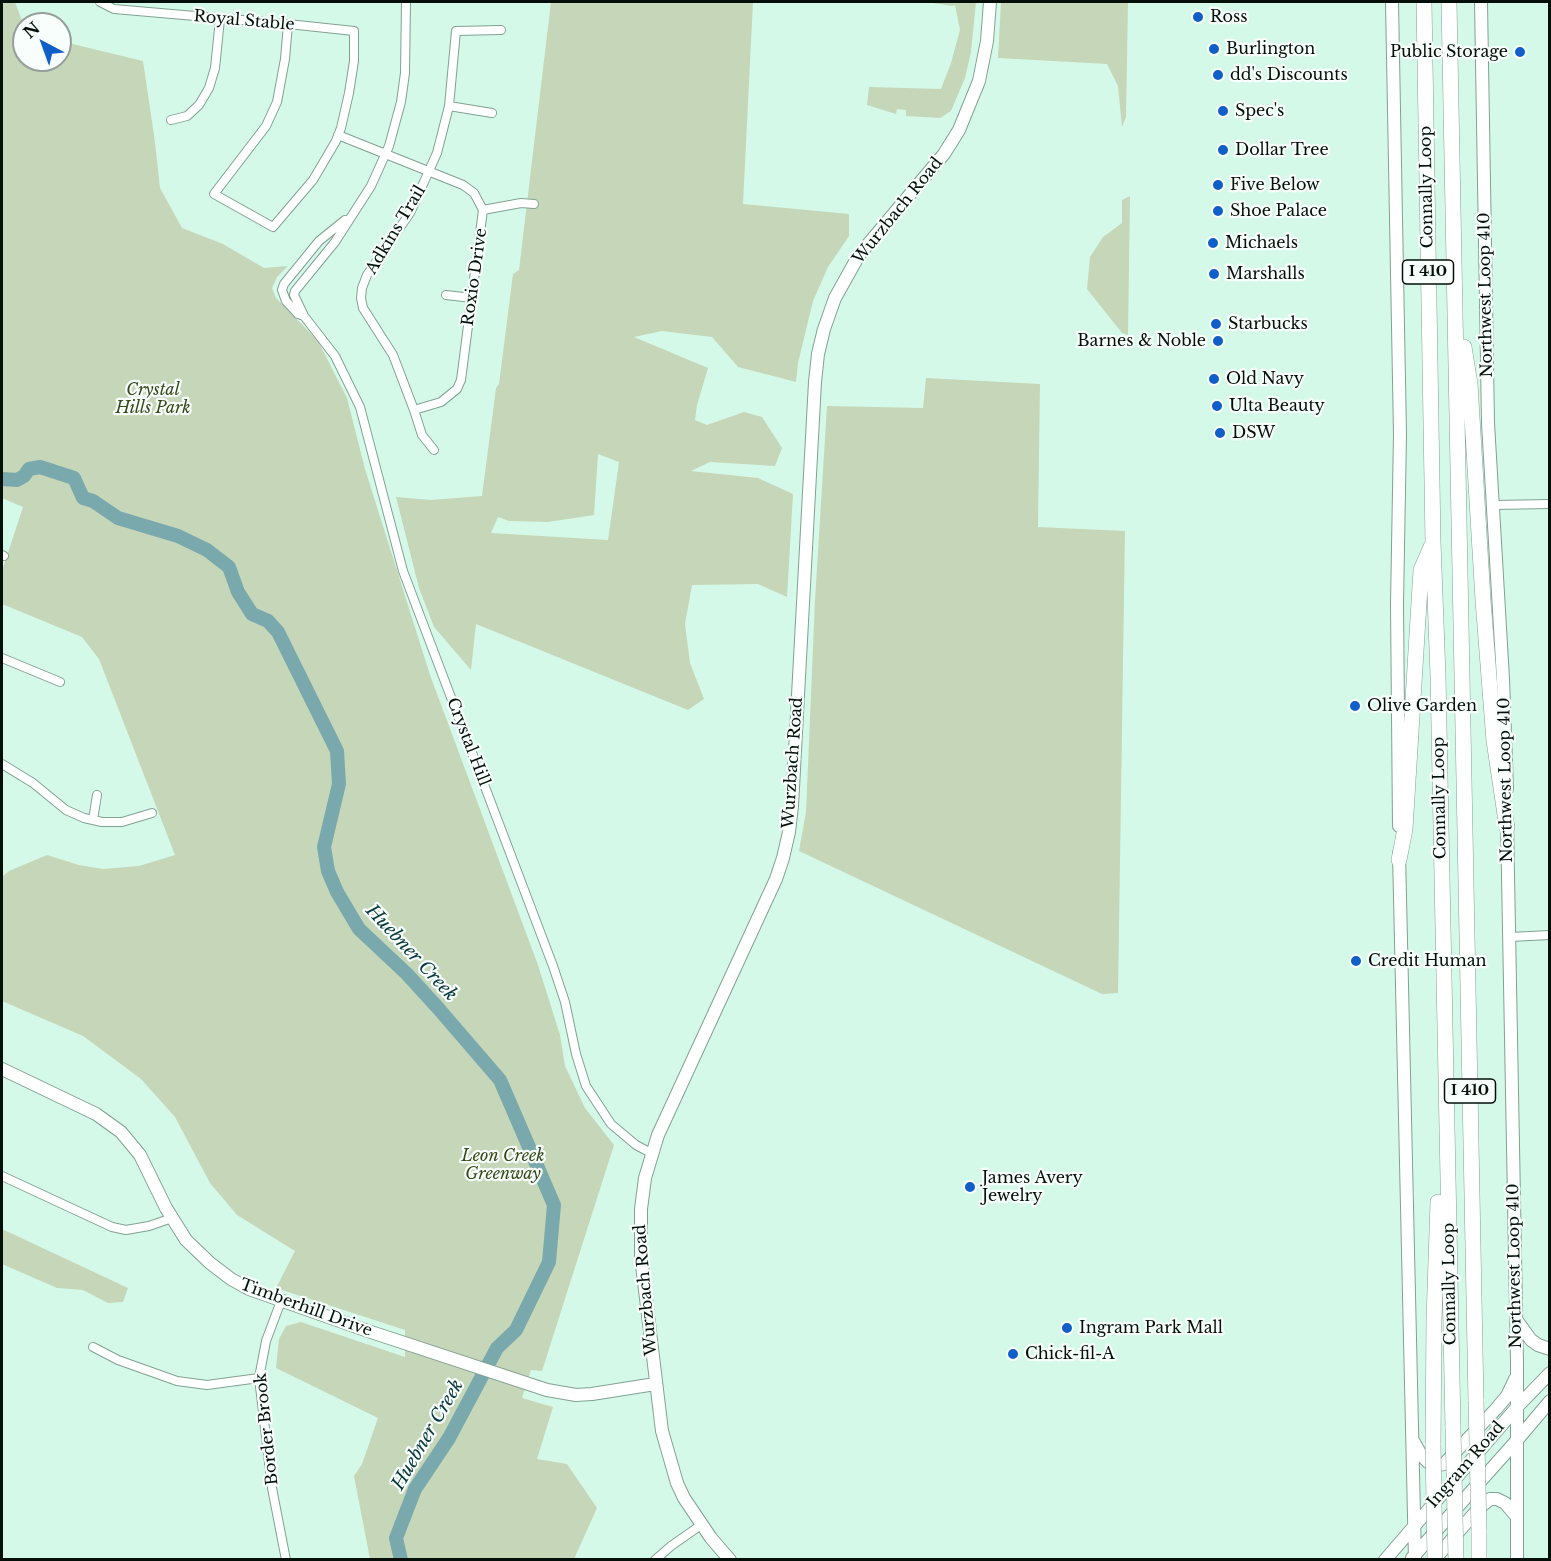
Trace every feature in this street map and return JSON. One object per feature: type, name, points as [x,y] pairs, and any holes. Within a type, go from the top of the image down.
[{"type":"highway","name":"Connally Loop","points":[[1424,2],[1433,542],[1456,1560]]},
{"type":"highway","name":"Connally Loop","points":[[1449,2],[1479,1560]]},
{"type":"highway","points":[[1455,297],[1470,384],[1494,741],[1507,828]]},
{"type":"highway","points":[[1399,860],[1405,829],[1421,570],[1433,542]]},
{"type":"highway","points":[[1435,1560],[1434,1320],[1438,1200],[1447,1133]]},
{"type":"main road","name":"Wurzbach Road","points":[[730,1560],[701,1525],[684,1498],[674,1474],[662,1431],[641,1257],[640,1227],[645,1178],[651,1153],[669,1109],[776,879],[789,832],[815,382],[824,329],[835,298],[859,255],[944,154],[959,130],[979,81],[987,41],[990,2]]},
{"type":"main road","points":[[1392,2],[1400,434],[1397,604],[1399,860],[1413,1558]]},
{"type":"main road","name":"Northwest Loop 410","points":[[1481,2],[1488,423],[1504,689],[1510,937],[1518,1406],[1517,1560]]},
{"type":"main road","name":"Timberhill Drive","points":[[2,1069],[96,1114],[121,1132],[144,1161],[172,1218],[186,1240],[231,1280],[281,1301],[547,1390],[576,1395],[655,1384]]},
{"type":"main road","points":[[1516,1314],[1520,1327],[1531,1340],[1550,1349]]},
{"type":"main road","points":[[1412,1436],[1418,1451],[1425,1460],[1434,1466],[1444,1464],[1507,1396],[1514,1380],[1517,1362]]},
{"type":"main road","name":"Ingram Road","points":[[1385,1560],[1518,1406],[1550,1373]]},
{"type":"main road","name":"Ingram Road","points":[[1413,1558],[1550,1401]]},
{"type":"main road","points":[[1435,1560],[1479,1508],[1490,1499],[1502,1501],[1517,1517]]},
{"type":"street","name":"Royal Stable","points":[[100,2],[114,9],[354,31],[352,72],[338,135]]},
{"type":"street","points":[[352,213],[371,186],[386,154],[401,102],[405,73],[406,2]]},
{"type":"street","points":[[171,120],[187,116],[199,105],[209,88],[215,68],[220,19]]},
{"type":"street","points":[[288,24],[282,83],[267,126],[214,194],[273,227],[313,180],[338,135]]},
{"type":"street","name":"Adkins Trail","points":[[434,450],[422,435],[393,355],[363,308],[362,288],[367,275],[410,213],[430,171],[449,106],[456,31],[501,30]]},
{"type":"street","points":[[449,106],[492,113]]},
{"type":"street","name":"Roxio Drive","points":[[338,135],[463,185],[474,193],[483,210],[461,380],[457,389],[441,402],[414,410]]},
{"type":"street","points":[[483,210],[521,203],[534,204]]},
{"type":"street","name":"Crystal Hill","points":[[304,316],[298,314],[286,301],[282,290],[286,280],[319,242],[352,213]]},
{"type":"street","name":"Crystal Hill","points":[[352,213],[335,242],[295,291],[296,301],[303,310],[304,316],[335,356],[360,407],[403,571],[553,966],[586,1086],[611,1124],[636,1145],[651,1153]]},
{"type":"street","points":[[446,295],[472,298]]},
{"type":"street","points":[[1494,505],[1550,504]]},
{"type":"street","points":[[2,658],[60,681]]},
{"type":"street","points":[[2,764],[33,783],[66,810],[93,820],[122,822],[152,813]]},
{"type":"street","points":[[93,820],[97,795]]},
{"type":"street","points":[[1510,937],[1550,935]]},
{"type":"street","points":[[2,1176],[112,1227],[126,1230],[149,1226],[172,1218]]},
{"type":"street","name":"Border Brook","points":[[281,1301],[266,1341],[259,1378],[272,1488],[286,1560]]},
{"type":"street","points":[[93,1347],[118,1360],[177,1381],[207,1385],[259,1378]]},
{"type":"street","points":[[655,1560],[701,1525]]},
{"type":"green space","points":[[2,2],[15,2],[19,12],[12,12],[12,72],[72,72],[72,44],[143,61],[160,188],[182,228],[223,244],[264,268],[288,266],[277,277],[272,288],[276,298],[318,341],[347,398],[365,469],[430,675],[538,965],[560,1035],[565,1066],[585,1108],[614,1145],[542,1371],[531,1370],[522,1398],[553,1407],[537,1459],[567,1464],[597,1508],[574,1559],[370,1559],[354,1476],[362,1464],[378,1418],[276,1368],[279,1339],[286,1326],[301,1322],[405,1357],[405,1330],[276,1288],[295,1251],[237,1215],[210,1183],[175,1117],[141,1079],[83,1036],[2,1001],[2,877],[9,871],[47,855],[79,865],[103,869],[139,866],[175,855],[99,659],[82,637],[2,604],[2,571],[23,507],[2,498]]},
{"type":"green space","points":[[551,2],[753,2],[743,204],[849,214],[849,236],[828,267],[813,301],[798,363],[796,382],[738,367],[712,337],[662,331],[634,337],[708,368],[695,420],[707,425],[744,412],[762,417],[782,448],[775,466],[710,462],[691,471],[758,478],[793,494],[787,597],[758,584],[692,585],[685,624],[690,663],[704,699],[688,710],[476,624],[471,670],[434,627],[419,588],[396,497],[431,500],[482,496],[513,274],[519,270]],"holes":[[[598,454],[619,462],[608,540],[491,533],[498,517],[509,521],[548,522],[594,515]]]},
{"type":"green space","points":[[933,2],[976,2],[971,52],[965,78],[951,111],[940,118],[906,116],[906,110],[897,109],[896,114],[867,105],[869,87],[941,89],[960,30],[955,5]]},
{"type":"green space","points":[[1001,2],[1128,2],[1126,117],[1122,127],[1118,86],[1107,64],[998,58]]},
{"type":"green space","points":[[1130,196],[1128,335],[1122,333],[1087,289],[1090,257],[1103,237],[1122,223],[1122,200]]},
{"type":"green space","points":[[926,378],[1040,384],[1038,527],[1125,531],[1118,993],[1102,994],[799,851],[806,812],[815,600],[827,406],[923,408]]},
{"type":"green space","points":[[2,1229],[128,1288],[123,1302],[108,1303],[83,1290],[57,1288],[2,1264]]},
{"type":"waterway","name":"Huebner Creek","points":[[2,479],[17,480],[29,469],[40,467],[74,478],[83,498],[93,501],[118,518],[178,536],[207,550],[229,567],[238,592],[252,614],[268,621],[278,632],[337,751],[339,784],[324,847],[328,871],[337,892],[359,929],[407,974],[500,1080],[554,1205],[549,1262],[516,1330],[497,1348],[449,1438],[415,1489],[396,1538],[401,1560]]},
{"type":"place","name":"Ross","points":[[1198,17]]},
{"type":"place","name":"Burlington","points":[[1214,49]]},
{"type":"place","name":"Public Storage","points":[[1520,52]]},
{"type":"place","name":"dd's Discounts","points":[[1218,75]]},
{"type":"place","name":"Spec's","points":[[1223,111]]},
{"type":"place","name":"Dollar Tree","points":[[1223,150]]},
{"type":"place","name":"Five Below","points":[[1218,185]]},
{"type":"place","name":"Shoe Palace","points":[[1218,211]]},
{"type":"place","name":"Michaels","points":[[1213,243]]},
{"type":"place","name":"Marshalls","points":[[1214,274]]},
{"type":"place","name":"Starbucks","points":[[1216,324]]},
{"type":"place","name":"Barnes & Noble","points":[[1218,341]]},
{"type":"place","name":"Old Navy","points":[[1214,379]]},
{"type":"place","name":"Ulta Beauty","points":[[1217,406]]},
{"type":"place","name":"DSW","points":[[1220,433]]},
{"type":"place","name":"Olive Garden","points":[[1355,706]]},
{"type":"place","name":"Credit Human","points":[[1356,961]]},
{"type":"place","name":"James Avery Jewelry","points":[[970,1187]]},
{"type":"place","name":"Ingram Park Mall","points":[[1067,1328]]},
{"type":"place","name":"Chick-fil-A","points":[[1013,1354]]},
{"type":"park label","name":"Crystal Hills Park","points":[[153,399]]},
{"type":"park label","name":"Leon Creek Greenway","points":[[503,1165]]}]
